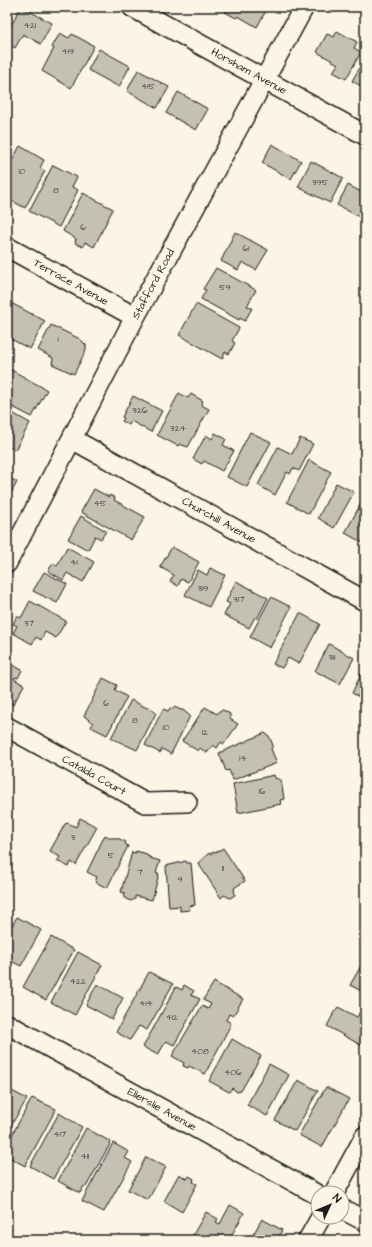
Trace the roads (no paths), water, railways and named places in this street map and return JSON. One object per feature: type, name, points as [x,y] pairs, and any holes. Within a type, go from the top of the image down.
[{"type":"street","name":"Horsham Avenue","points":[[132,7],[365,135]]},
{"type":"street","name":"Stafford Road","points":[[8,561],[135,317],[304,7]]},
{"type":"street","name":"Terrace Avenue","points":[[7,247],[135,317]]},
{"type":"street","name":"Churchill Avenue","points":[[72,439],[365,601]]},
{"type":"street","name":"Catalda Court","points":[[7,727],[145,803],[187,802]]},
{"type":"street","name":"Ellerslie Avenue","points":[[7,1024],[310,1191]]},
{"type":"street","points":[[338,1185],[365,1136]]},
{"type":"street","points":[[350,1214],[365,1222]]},
{"type":"street","points":[[308,1240],[316,1225]]}]
